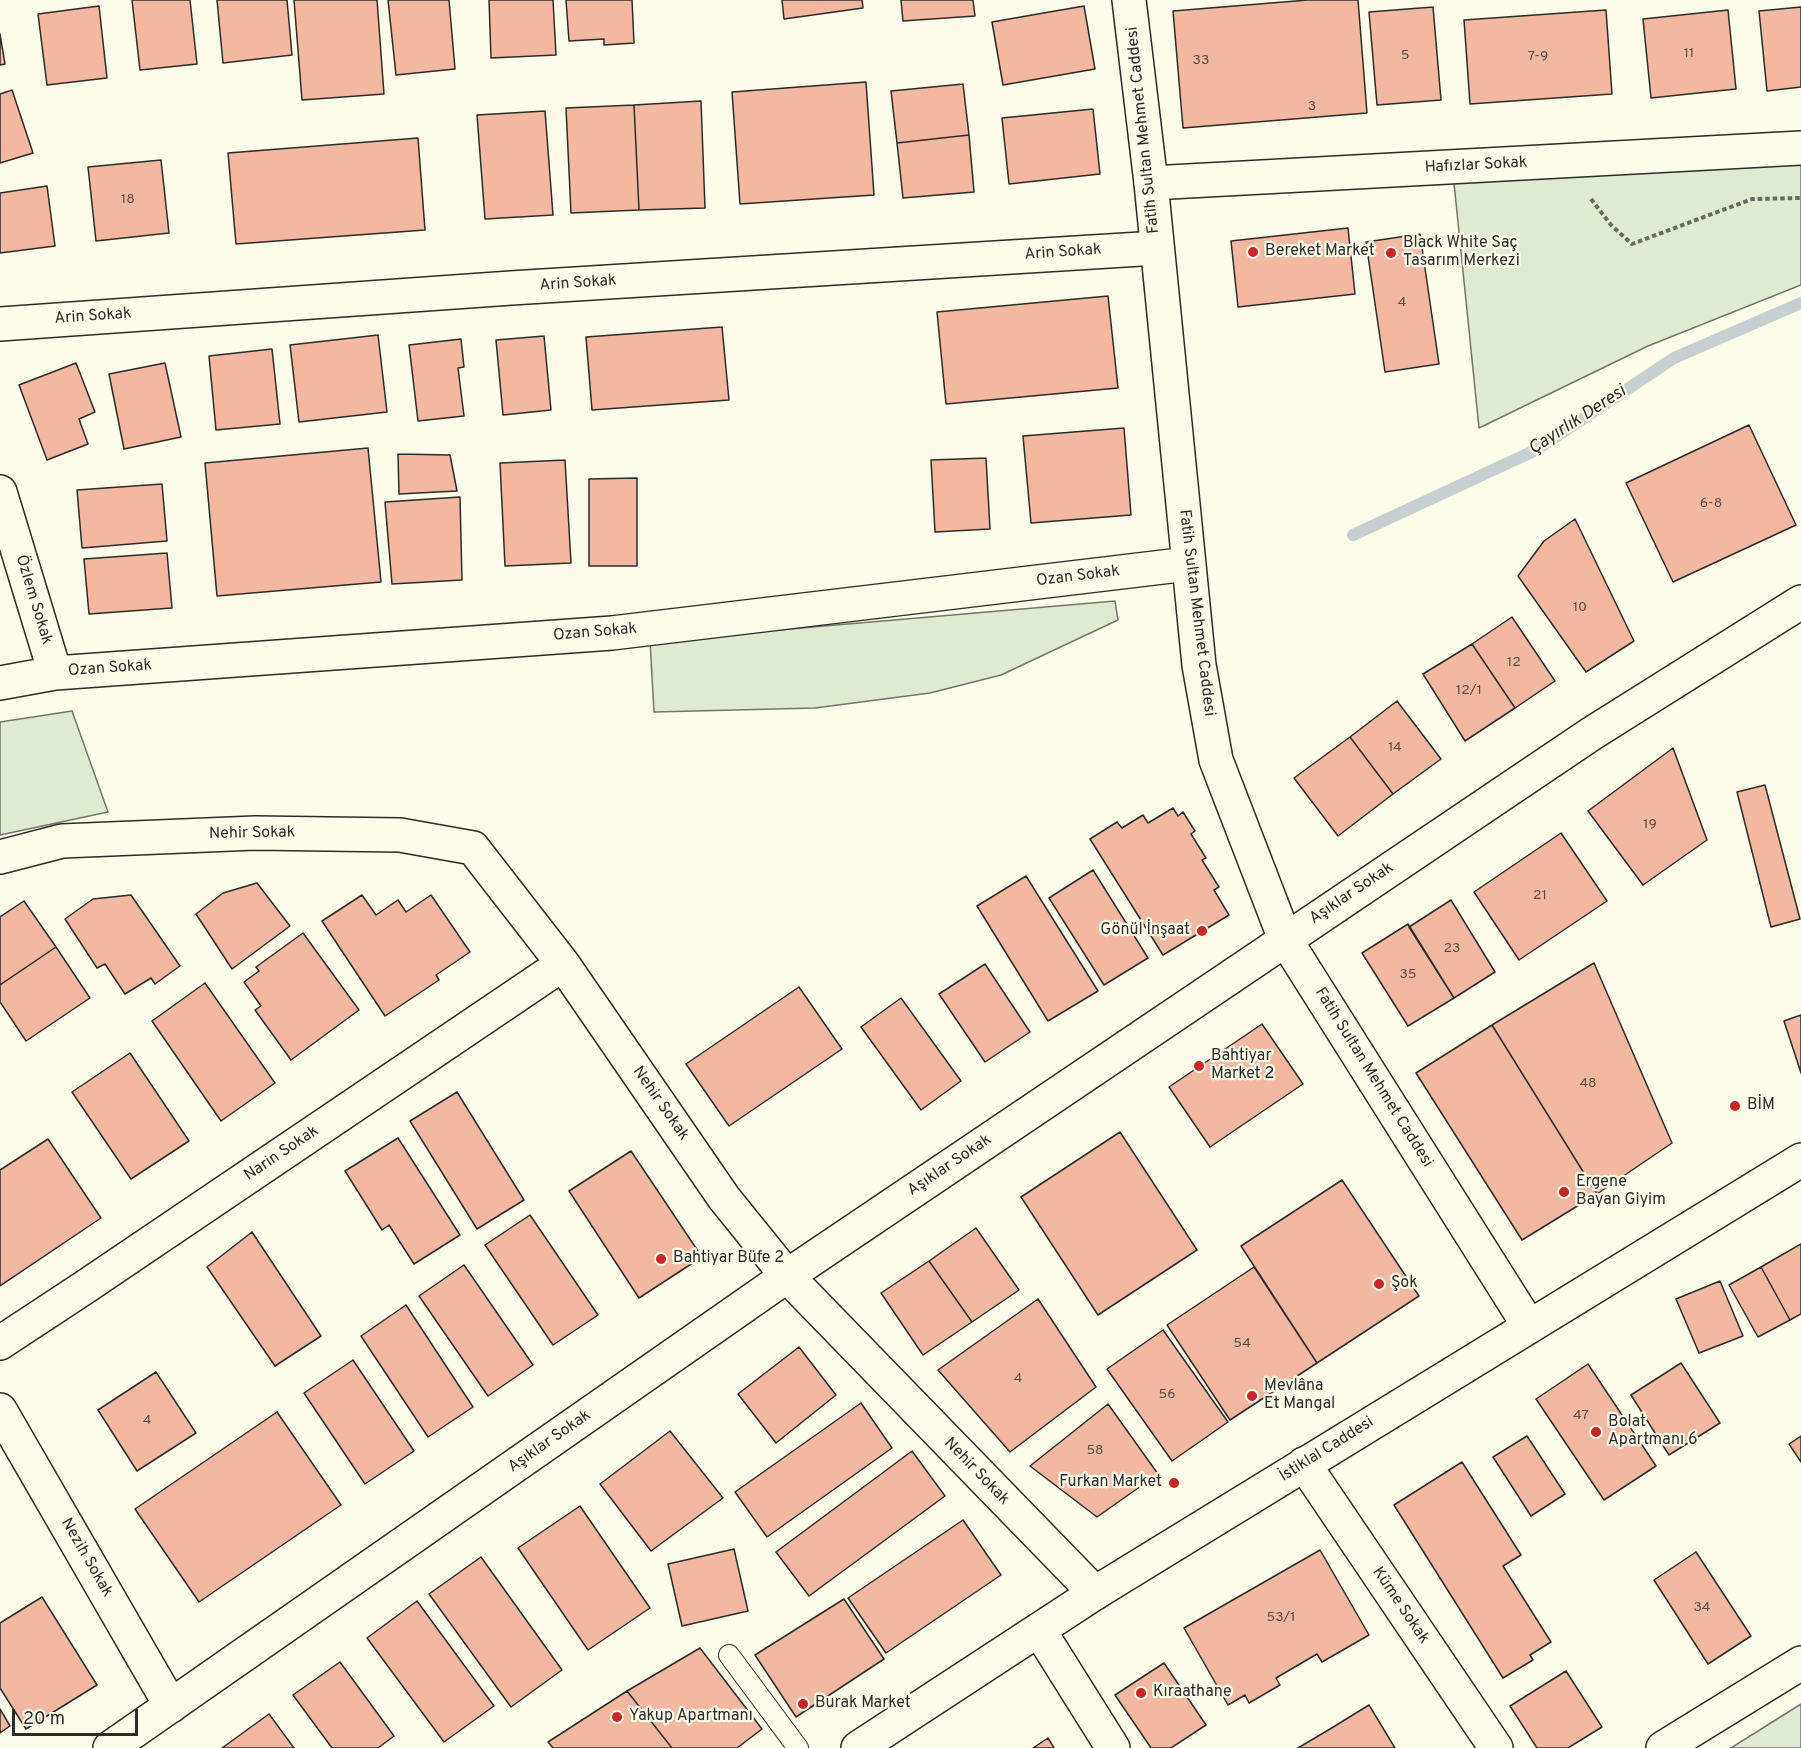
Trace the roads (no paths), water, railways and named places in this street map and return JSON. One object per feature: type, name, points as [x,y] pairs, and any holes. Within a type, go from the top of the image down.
[{"type":"street","name":"Fatih Sultan Mehmet Caddesi","points":[[1129,0],[1151,183],[1199,665],[1216,760],[1285,939],[1529,1326]]},
{"type":"street","name":"Hafızlar Sokak","points":[[1151,183],[1801,148]]},
{"type":"street","name":"Arin Sokak","points":[[0,324],[499,289],[1157,248]]},
{"type":"street","name":"Özlem Sokak","points":[[0,492],[55,674]]},
{"type":"street","name":"Ozan Sokak","points":[[0,683],[55,674],[612,633],[1188,564]]},
{"type":"street","name":"Aşıklar Sokak","points":[[110,1748],[787,1276],[1592,734],[1801,602]]},
{"type":"street","name":"Nehir Sokak","points":[[0,857],[62,841],[255,833],[400,835],[474,848],[563,964],[724,1198],[787,1276],[1095,1593]]},
{"type":"street","name":"Narin Sokak","points":[[0,1343],[563,964]]},
{"type":"street","name":"İstiklal Caddesi","points":[[858,1748],[1095,1593],[1801,1160]]},
{"type":"street","name":"Nezih Sokak","points":[[0,1410],[171,1706]]},
{"type":"street","name":"Küme Sokak","points":[[1304,1464],[1496,1748]]},
{"type":"street","points":[[1039,1630],[1113,1748]]},
{"type":"street","points":[[1663,1748],[1801,1663]]},
{"type":"lane","points":[[729,1655],[798,1748]]},
{"type":"waterway","name":"Çayırlık Deresi","points":[[1353,535],[1536,450],[1674,358],[1801,303]]},
{"type":"place","name":"Bereket Market","points":[[1253,252]]},
{"type":"place","name":"Black White Saç Tasarım Merkezi","points":[[1391,253]]},
{"type":"place","name":"Gönül İnşaat","points":[[1202,931]]},
{"type":"place","name":"Bahtiyar Market 2","points":[[1199,1066]]},
{"type":"place","name":"BİM","points":[[1735,1106]]},
{"type":"place","name":"Ergene Bayan Giyim","points":[[1564,1192]]},
{"type":"place","name":"Bahtiyar Büfe 2","points":[[661,1259]]},
{"type":"place","name":"Şok","points":[[1379,1284]]},
{"type":"place","name":"Mevlâna Et Mangal","points":[[1252,1396]]},
{"type":"place","name":"Bolat Apartmanı 6","points":[[1596,1432]]},
{"type":"place","name":"Furkan Market","points":[[1174,1483]]},
{"type":"place","name":"Kıraathane","points":[[1141,1693]]},
{"type":"place","name":"Burak Market","points":[[803,1704]]},
{"type":"place","name":"Yakup Apartmanı","points":[[617,1717]]}]
